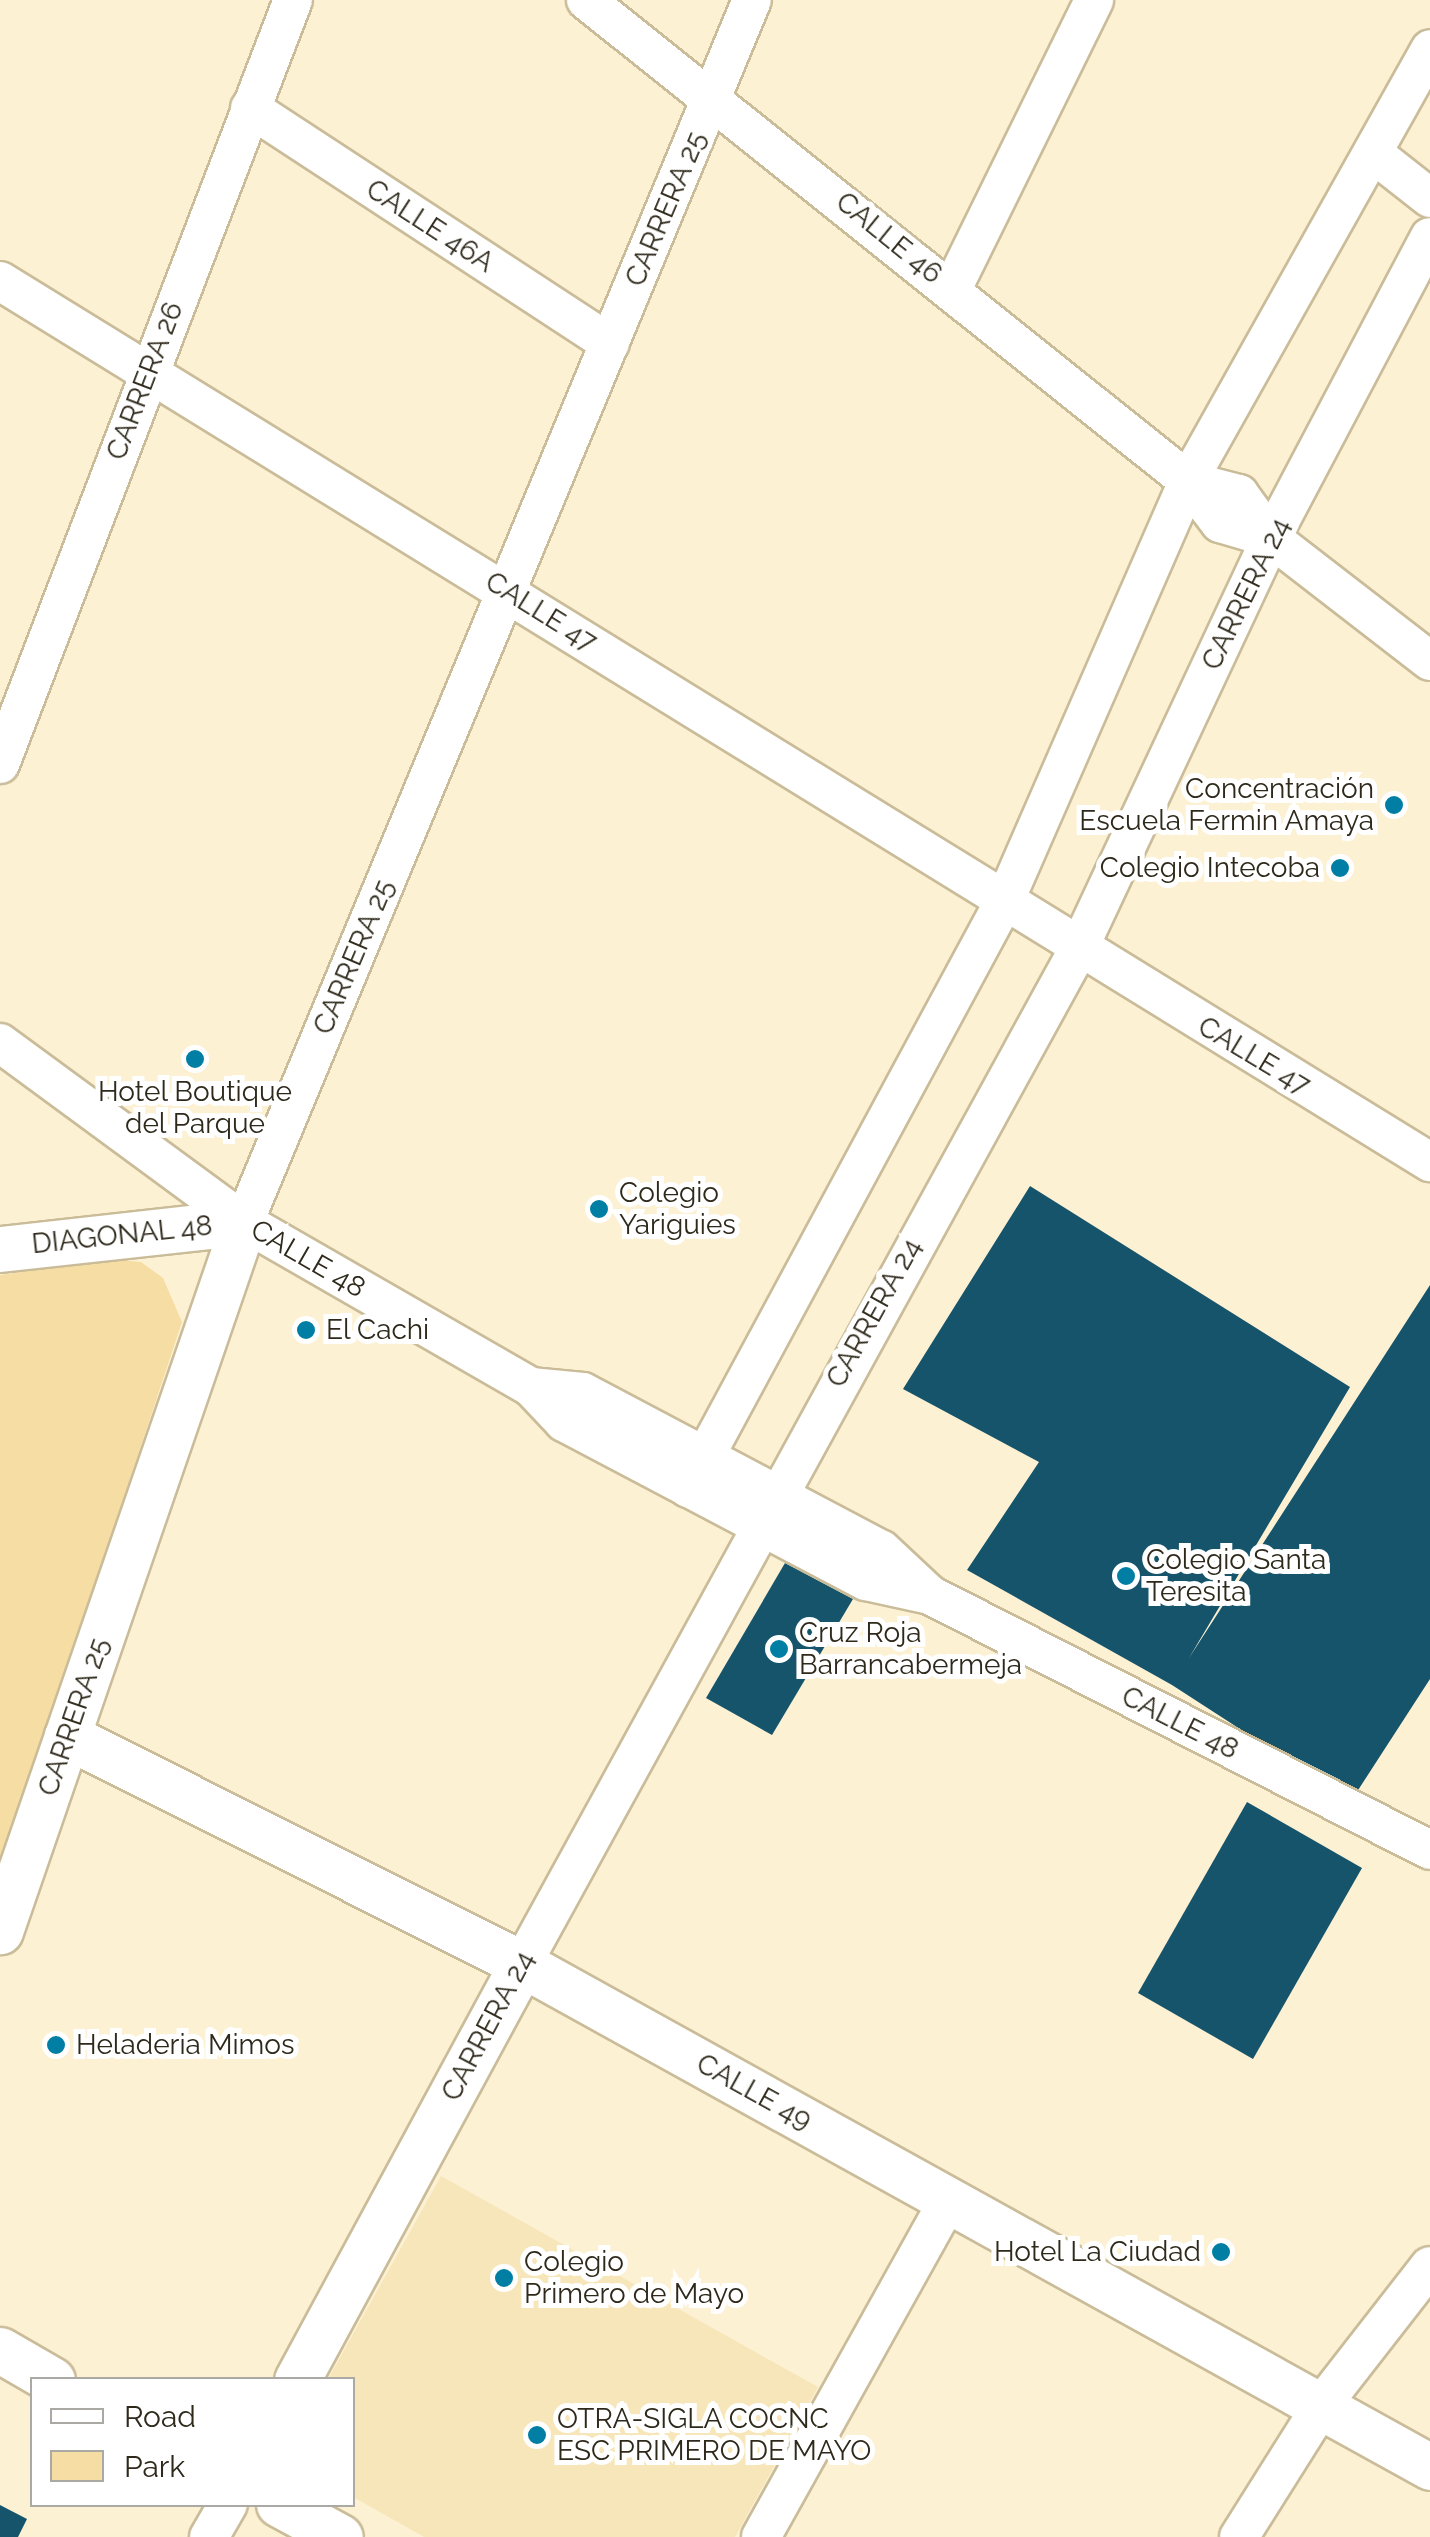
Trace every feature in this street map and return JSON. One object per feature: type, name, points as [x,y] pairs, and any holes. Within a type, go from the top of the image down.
[{"type":"street","name":"CARRERA 26","points":[[0,764],[293,0]]},
{"type":"street","name":"CALLE 46","points":[[586,0],[712,96],[1188,480],[1239,494],[1271,538],[1430,661]]},
{"type":"street","name":"CARRERA 25","points":[[0,1931],[244,1222],[752,0]]},
{"type":"street","points":[[952,289],[1094,0]]},
{"type":"street","points":[[696,1472],[1006,898],[1188,480],[1430,49]]},
{"type":"street","name":"CALLE 46A","points":[[250,108],[610,344]]},
{"type":"street","points":[[1374,154],[1430,198]]},
{"type":"street","name":"CARRERA 24","points":[[299,2377],[766,1508],[1078,950],[1271,538],[1430,237]]},
{"type":"street","name":"CALLE 47","points":[[0,280],[150,367],[1006,898],[1078,950],[1430,1162]]},
{"type":"street","name":"CALLE 47","points":[[984,938],[1078,950]]},
{"type":"street","name":"CALLE 48","points":[[0,1042],[244,1222],[531,1386],[582,1392],[696,1472],[766,1508],[882,1550],[930,1595],[1430,1850]]},
{"type":"street","name":"DIAGONAL 48","points":[[0,1249],[244,1222]]},
{"type":"street","name":"CALLE 49","points":[[67,1736],[522,1964],[1324,2402],[1430,2467]]},
{"type":"street","points":[[761,2537],[949,2199]]},
{"type":"street","points":[[1239,2537],[1324,2402],[1430,2266]]},
{"type":"street","points":[[0,2350],[47,2377]]},
{"type":"street","points":[[210,2537],[226,2507]]},
{"type":"street","points":[[285,2507],[340,2537]]},
{"type":"shaded area","name":"Colegio Primero de Mayo","points":[[441,2176],[818,2387],[735,2537],[424,2537],[355,2498],[355,2377],[329,2377]]},
{"type":"green space","points":[[111,1259],[141,1262],[163,1278],[182,1322],[0,1871],[0,1275]]},
{"type":"building","name":"Colegio Santa Teresita","points":[[1030,1186],[1350,1387],[1189,1658],[1430,1285],[1430,1679],[1351,1801],[1172,1685],[967,1570],[1039,1462],[903,1389]]},
{"type":"building","name":"Cruz Roja Barrancabermeja","points":[[785,1563],[853,1599],[772,1735],[706,1698]]},
{"type":"building","points":[[1247,1802],[1362,1868],[1253,2059],[1138,1993]]},
{"type":"building","points":[[0,2505],[27,2519],[18,2537],[0,2537]]},
{"type":"place","name":"Concentración Escuela Fermin Amaya","points":[[1394,805]]},
{"type":"place","name":"Colegio Intecoba","points":[[1340,868]]},
{"type":"place","name":"Hotel Boutique del Parque","points":[[195,1059]]},
{"type":"place","name":"Colegio Yariguies","points":[[599,1209]]},
{"type":"place","name":"El Cachi","points":[[306,1330]]},
{"type":"place","name":"Colegio Santa Teresita","points":[[1126,1576]]},
{"type":"place","name":"Cruz Roja Barrancabermeja","points":[[779,1649]]},
{"type":"place","name":"Heladeria Mimos","points":[[56,2045]]},
{"type":"place","name":"Hotel La Ciudad","points":[[1221,2252]]},
{"type":"place","name":"Colegio Primero de Mayo","points":[[504,2278]]},
{"type":"place","name":"OTRA-SIGLA COCNC ESC PRIMERO DE MAYO","points":[[537,2435]]}]
